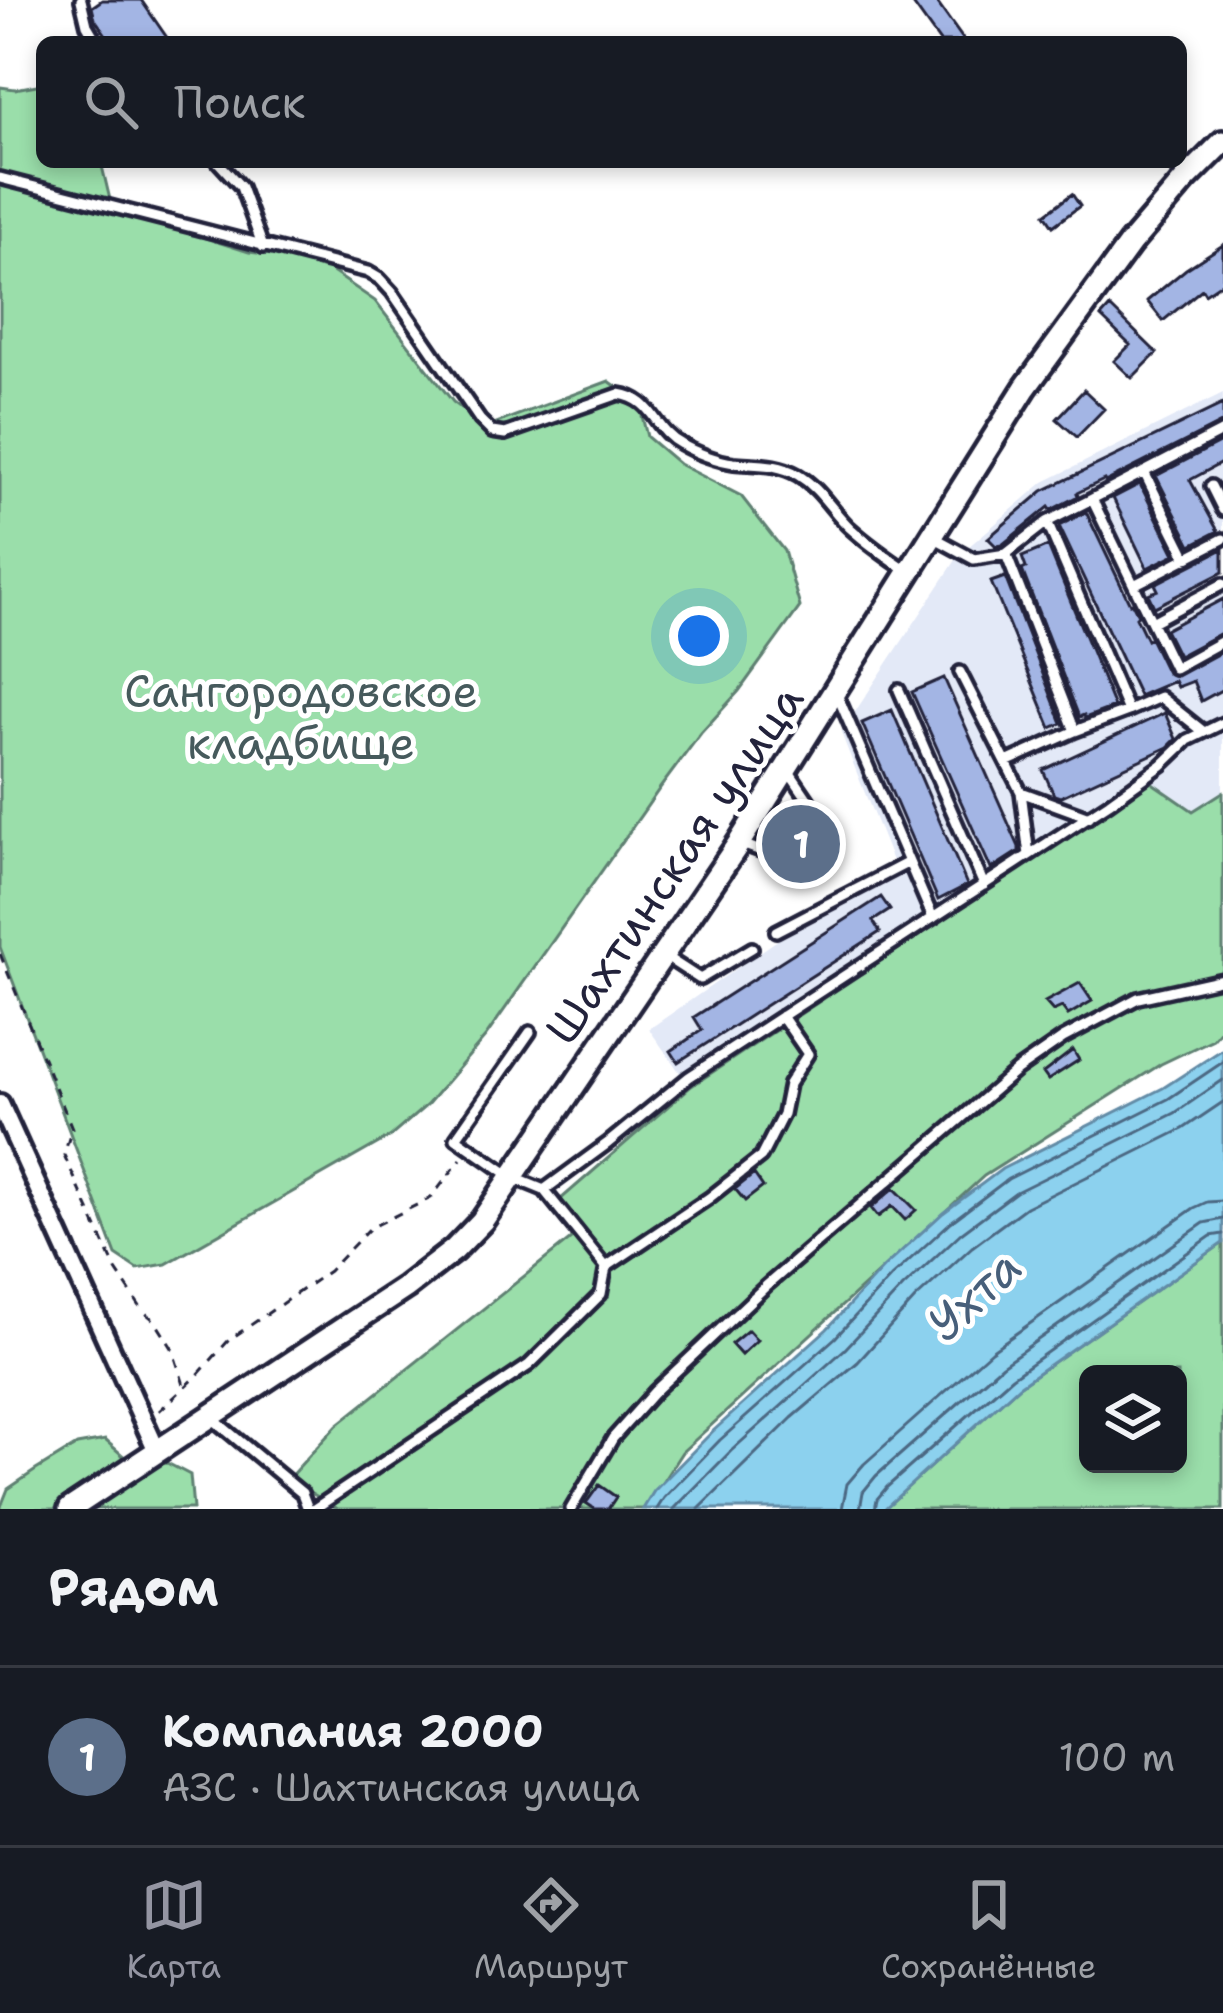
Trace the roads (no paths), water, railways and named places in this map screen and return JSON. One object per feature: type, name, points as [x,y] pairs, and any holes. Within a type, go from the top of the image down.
[{"type":"street","name":"Шахтинская улица","points":[[70,1509],[406,1287],[482,1221],[739,843],[1025,388],[1130,244],[1223,142]]},
{"type":"street","points":[[0,1104],[158,1451]]},
{"type":"lane","points":[[81,0],[93,36]]},
{"type":"lane","points":[[224,168],[241,187],[263,247]]},
{"type":"lane","points":[[0,178],[368,272],[380,279],[492,432],[505,434],[619,394],[635,396],[666,434],[683,446],[728,462],[776,466],[797,475],[847,525],[910,573]]},
{"type":"lane","points":[[932,537],[974,560],[1006,554],[1047,522],[1223,430]]},
{"type":"lane","points":[[1144,472],[1187,557]]},
{"type":"lane","points":[[1211,486],[1223,510]]},
{"type":"lane","points":[[1092,499],[1174,668],[1223,641]]},
{"type":"lane","points":[[1047,522],[1128,711]]},
{"type":"lane","points":[[1134,585],[1223,539]]},
{"type":"lane","points":[[1006,554],[1075,731]]},
{"type":"lane","points":[[1152,622],[1223,584]]},
{"type":"lane","points":[[960,673],[1021,792],[1030,855]]},
{"type":"lane","points":[[899,690],[984,885]]},
{"type":"lane","points":[[836,692],[934,918]]},
{"type":"lane","points":[[1006,762],[1160,698],[1204,733]]},
{"type":"lane","points":[[544,1190],[689,1077],[1089,817],[1162,765],[1188,740],[1223,724]]},
{"type":"lane","points":[[739,843],[772,855],[809,802],[786,766]]},
{"type":"lane","points":[[1021,792],[1089,817]]},
{"type":"lane","points":[[776,931],[909,862]]},
{"type":"lane","points":[[663,955],[700,979],[752,948]]},
{"type":"lane","points":[[571,1509],[613,1438],[655,1390],[766,1286],[1017,1070],[1063,1038],[1138,998],[1223,979]]},
{"type":"lane","points":[[210,1416],[302,1493],[311,1509],[529,1364],[601,1294],[607,1268],[761,1157],[782,1114],[789,1084],[808,1054],[782,1016]]},
{"type":"lane","points":[[530,1032],[456,1138],[512,1177],[544,1190],[607,1268]]},
{"type":"water","name":"Ухта","points":[[1223,1049],[1223,1243],[1019,1386],[884,1509],[643,1509],[654,1491],[712,1432],[827,1329],[943,1213],[1002,1169],[1163,1088]]},
{"type":"place","name":"Компания 2000","points":[[801,844]]},
{"type":"park label","name":"Сангородовское кладбище","points":[[301,717]]}]
